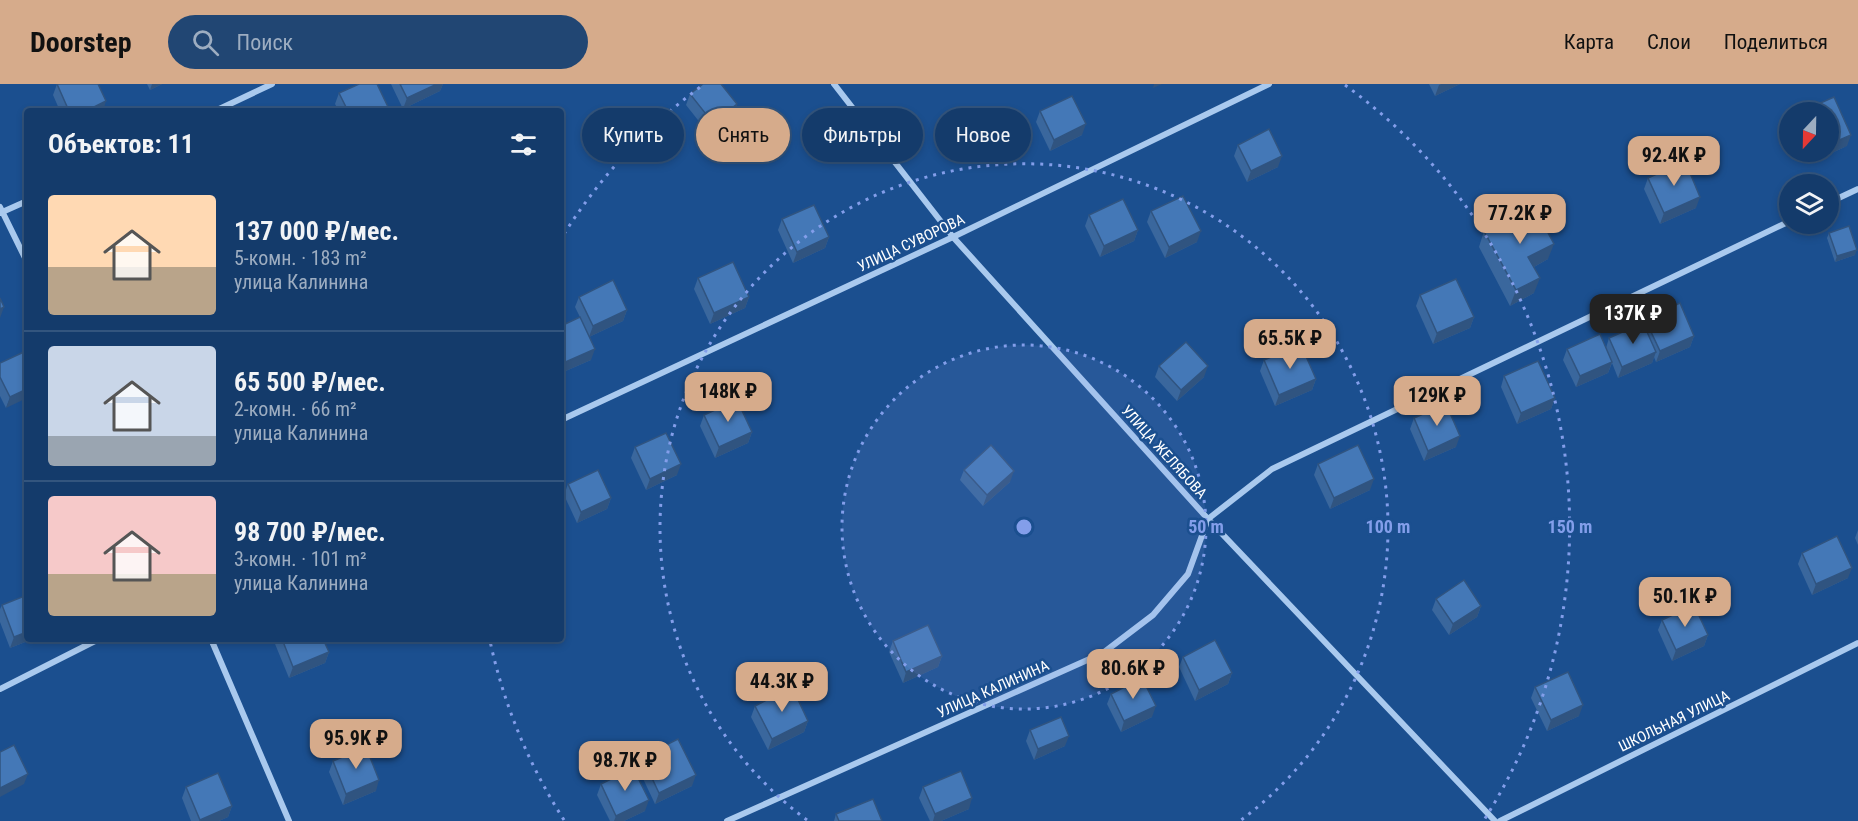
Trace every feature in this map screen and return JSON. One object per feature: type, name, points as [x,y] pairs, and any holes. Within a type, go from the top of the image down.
[{"type":"street","points":[[221,108],[272,84]]},
{"type":"street","name":"УЛИЦА ЖЕЛЯБОВА","points":[[834,84],[953,237],[1208,519],[1495,821]]},
{"type":"street","name":"УЛИЦА СУВОРОВА","points":[[564,419],[953,237],[1269,84]]},
{"type":"street","points":[[1839,198],[1858,189]]},
{"type":"street","points":[[24,202],[1,211],[24,256]]},
{"type":"street","points":[[1208,519],[1272,469],[1779,226]]},
{"type":"street","name":"УЛИЦА КАЛИНИНА","points":[[727,821],[1103,653],[1154,615],[1188,574],[1208,519]]},
{"type":"street","points":[[0,689],[93,642]]},
{"type":"street","points":[[212,642],[289,821]]},
{"type":"street","name":"ШКОЛЬНАЯ УЛИЦА","points":[[1500,821],[1858,643]]},
{"type":"building","points":[[57,84],[98,84],[106,101],[92,108],[68,108]]},
{"type":"building","points":[[359,84],[377,84],[389,108],[346,108],[339,93]]},
{"type":"building","points":[[400,84],[437,84],[407,98]]},
{"type":"building","points":[[703,84],[721,84],[737,104],[732,108],[701,108],[690,94]]},
{"type":"building","points":[[1072,96],[1086,124],[1054,140],[1040,111]]},
{"type":"building","points":[[1834,97],[1836,102],[1823,102]]},
{"type":"building","points":[[1839,108],[1851,135],[1839,140]]},
{"type":"building","points":[[1269,129],[1282,156],[1251,171],[1238,145]]},
{"type":"building","points":[[1685,161],[1700,197],[1664,213],[1648,178]]},
{"type":"building","points":[[1183,196],[1201,231],[1169,247],[1151,211]]},
{"type":"building","points":[[1123,199],[1138,230],[1104,246],[1089,215]]},
{"type":"building","points":[[814,205],[829,237],[797,252],[782,219]]},
{"type":"building","points":[[1533,205],[1554,244],[1528,257],[1540,278],[1516,290],[1484,231]]},
{"type":"building","points":[[1849,226],[1857,250],[1837,256],[1829,234],[1839,234],[1839,230]]},
{"type":"building","points":[[733,262],[749,297],[714,313],[698,278]]},
{"type":"building","points":[[1456,279],[1474,317],[1437,333],[1420,295]]},
{"type":"building","points":[[613,280],[627,310],[593,326],[579,297]]},
{"type":"building","points":[[1680,303],[1694,336],[1660,351],[1645,319]]},
{"type":"building","points":[[580,317],[595,349],[564,363],[564,325]]},
{"type":"building","points":[[1643,323],[1656,352],[1622,367],[1609,338]]},
{"type":"building","points":[[1600,334],[1612,362],[1580,376],[1567,349]]},
{"type":"building","points":[[1186,342],[1208,366],[1181,390],[1159,366]]},
{"type":"building","points":[[1301,345],[1316,379],[1279,395],[1264,360]]},
{"type":"building","points":[[24,352],[24,390],[10,397],[0,377],[0,363]]},
{"type":"building","points":[[1538,361],[1555,398],[1521,413],[1504,376]]},
{"type":"building","points":[[737,400],[752,432],[719,447],[704,415]]},
{"type":"building","points":[[1446,404],[1460,436],[1428,451],[1414,418]]},
{"type":"building","points":[[666,433],[681,464],[650,479],[635,447]]},
{"type":"building","points":[[991,445],[1014,471],[987,495],[964,470]]},
{"type":"building","points":[[1358,445],[1374,479],[1334,498],[1318,464]]},
{"type":"building","points":[[598,470],[611,498],[581,512],[568,484]]},
{"type":"building","points":[[1837,536],[1852,568],[1816,584],[1802,553]]},
{"type":"building","points":[[1464,580],[1481,606],[1453,624],[1436,599]]},
{"type":"building","points":[[24,596],[24,633],[14,637],[2,605]]},
{"type":"building","points":[[1694,605],[1708,635],[1676,650],[1662,620]]},
{"type":"building","points":[[928,625],[942,656],[906,672],[893,641]]},
{"type":"building","points":[[1215,640],[1232,673],[1199,690],[1183,657]]},
{"type":"building","points":[[283,642],[324,642],[329,652],[293,667]]},
{"type":"building","points":[[1568,672],[1583,705],[1551,720],[1535,687]]},
{"type":"building","points":[[1142,678],[1156,706],[1124,721],[1111,694]]},
{"type":"building","points":[[792,687],[808,721],[772,739],[755,706]]},
{"type":"building","points":[[1061,717],[1069,736],[1038,749],[1030,730]]},
{"type":"building","points":[[678,739],[696,775],[659,793],[642,757]]},
{"type":"building","points":[[14,745],[28,774],[0,788],[0,752]]},
{"type":"building","points":[[366,747],[379,780],[346,794],[333,761]]},
{"type":"building","points":[[633,768],[649,800],[616,816],[601,784]]},
{"type":"building","points":[[961,771],[972,798],[935,814],[923,787]]},
{"type":"building","points":[[218,773],[232,806],[200,820],[186,787]]},
{"type":"building","points":[[873,799],[882,821],[839,821],[836,814]]}]
